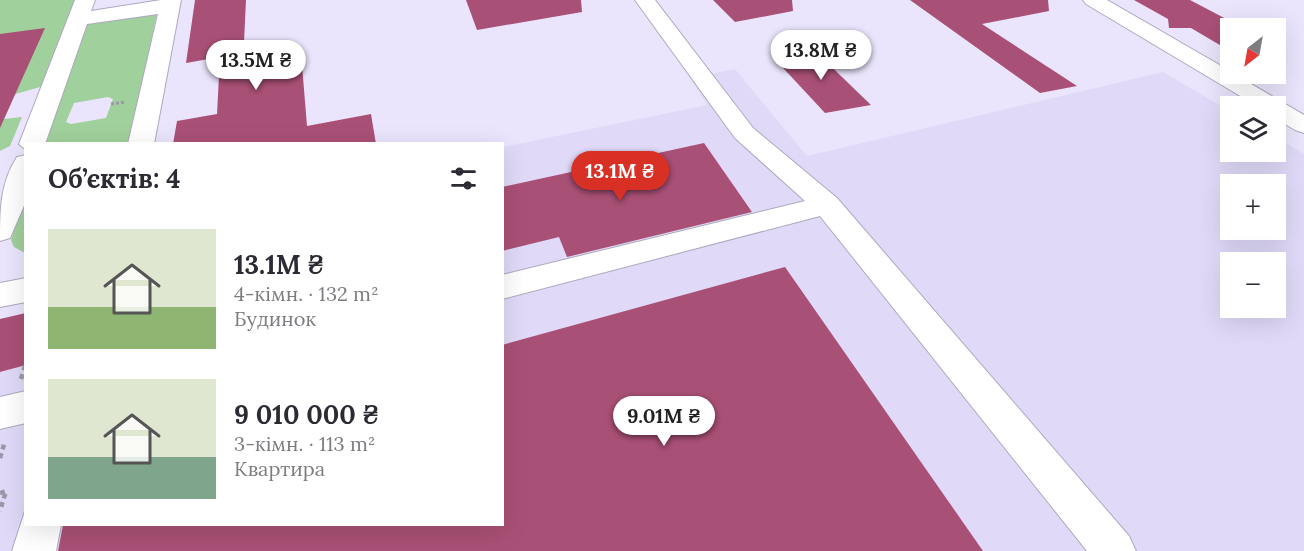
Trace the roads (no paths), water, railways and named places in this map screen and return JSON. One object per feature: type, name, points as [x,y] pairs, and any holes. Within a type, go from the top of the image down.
[{"type":"street","points":[[645,0],[744,133],[827,205],[1114,551]]},
{"type":"street","points":[[1093,0],[1255,96]]},
{"type":"street","points":[[34,142],[82,10],[170,3],[141,142]]},
{"type":"street","points":[[1286,114],[1304,125]]},
{"type":"street","points":[[0,231],[24,168]]},
{"type":"street","points":[[504,286],[827,205]]},
{"type":"street","points":[[0,295],[24,290]]},
{"type":"street","points":[[0,413],[24,407]]},
{"type":"street","points":[[34,551],[40,526]]}]
